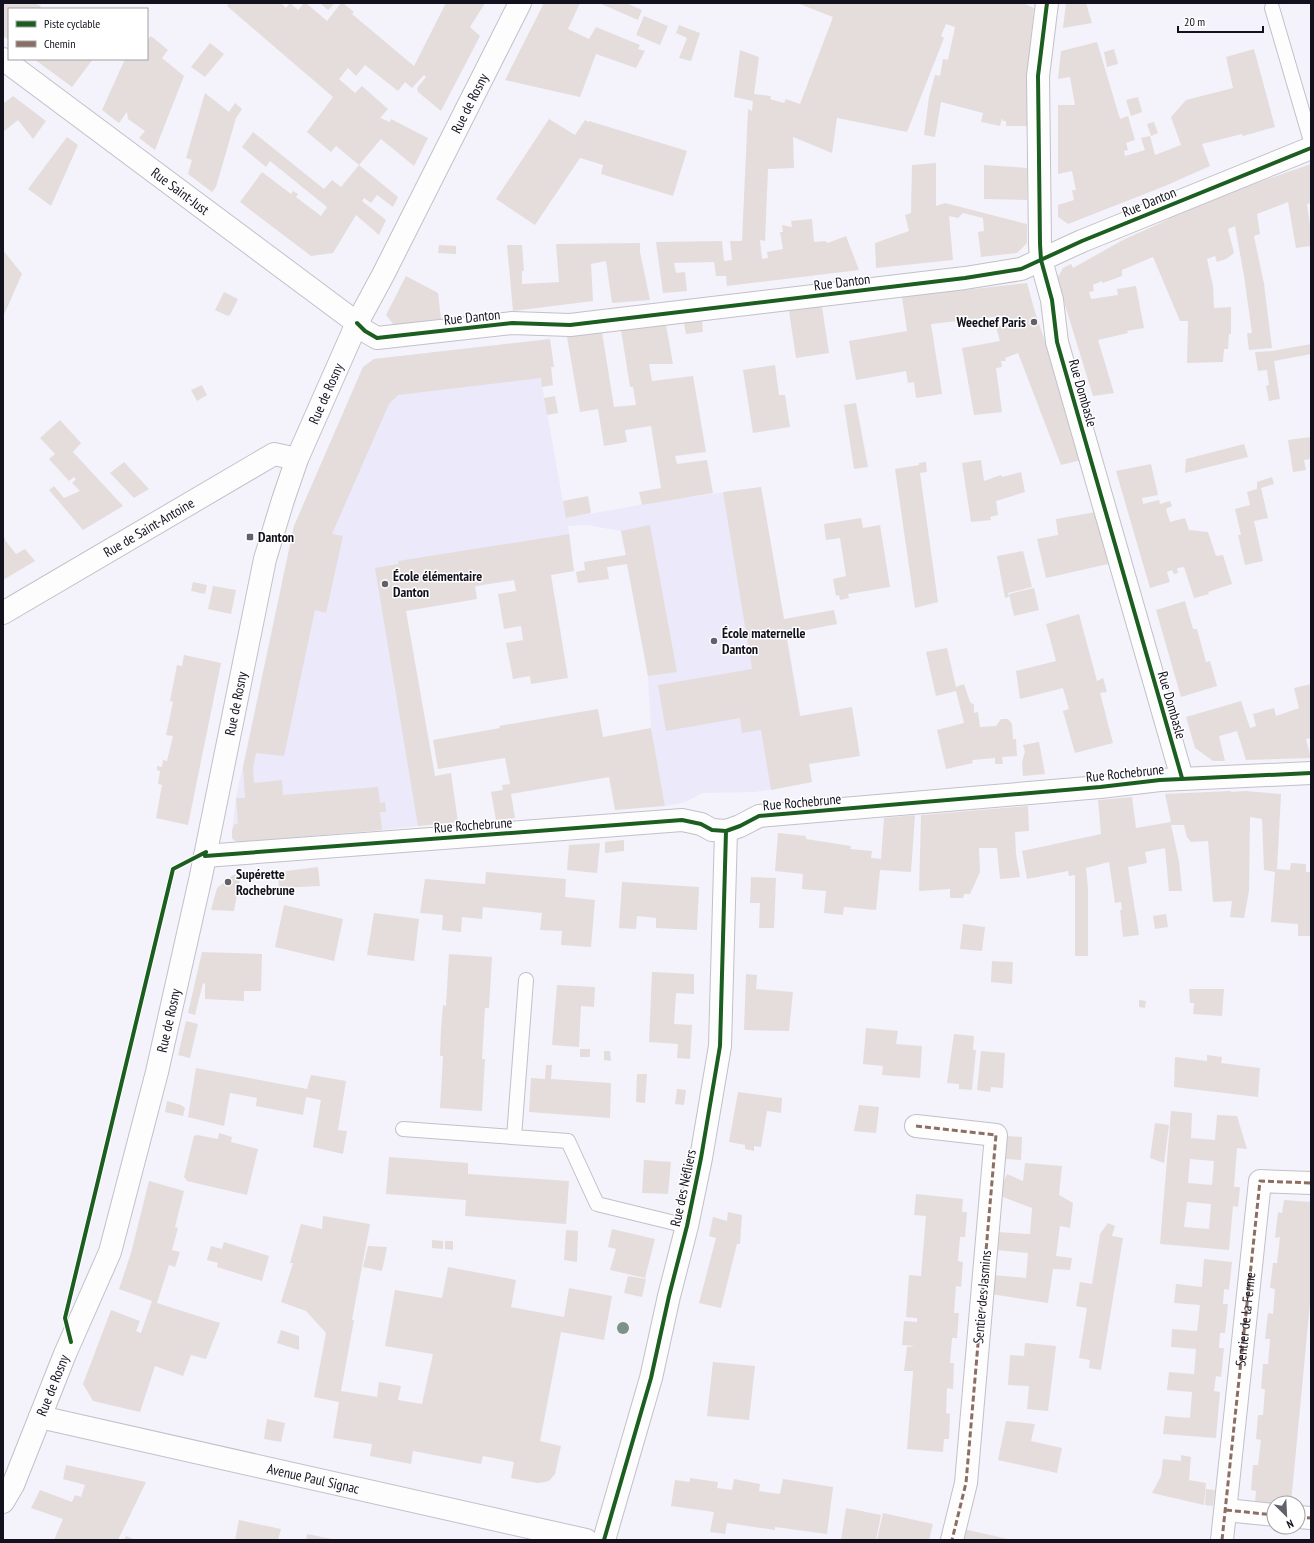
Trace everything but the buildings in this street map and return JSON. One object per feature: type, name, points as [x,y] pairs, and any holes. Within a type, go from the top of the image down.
[{"type":"street","name":"Rue de Rosny","points":[[3,1502],[13,1485],[40,1417],[110,1252],[157,1072],[205,856],[265,559],[297,458],[357,323],[520,3]]},
{"type":"street","name":"Rue Dombasle","points":[[1047,3],[1038,76],[1041,260],[1052,300],[1057,342],[1182,778]]},
{"type":"street","name":"Rue Saint-Just","points":[[3,59],[357,323]]},
{"type":"street","name":"Rue Danton","points":[[357,323],[365,331],[376,338],[512,323],[570,325],[965,278],[1021,269],[1082,241],[1311,148]]},
{"type":"street","name":"Rue de Saint-Antoine","points":[[3,613],[274,454],[297,458]]},
{"type":"street","name":"Rue Rochebrune","points":[[205,856],[682,820],[701,824],[712,830],[726,831],[740,826],[759,816],[1092,788],[1182,778],[1311,773]]},
{"type":"street","name":"Rue des Néfliers","points":[[604,1540],[651,1378],[669,1296],[687,1226],[701,1158],[720,1046],[726,831]]},
{"type":"street","name":"Sentier des Jasmins","points":[[916,1126],[996,1135],[966,1483],[952,1540]]},
{"type":"street","name":"Sentier de la Ferme","points":[[1222,1540],[1260,1181],[1311,1183]]},
{"type":"street","name":"Avenue Paul Signac","points":[[40,1417],[586,1540]]},
{"type":"street","points":[[1226,1510],[1266,1513]]},
{"type":"lane","points":[[1272,8],[1311,141]]},
{"type":"lane","points":[[514,1138],[526,980]]},
{"type":"lane","points":[[403,1129],[568,1141],[597,1204],[687,1226]]},
{"type":"shaded area","name":"École élémentaire Danton","points":[[534,341],[566,518],[663,501],[761,487],[812,782],[755,792],[702,793],[686,802],[665,806],[651,728],[648,676],[621,531],[587,525],[568,526],[574,571],[403,598],[443,823],[382,830],[239,842],[232,838],[236,798],[294,526],[363,367],[374,359]]},
{"type":"marked path","points":[[916,1126],[996,1135],[966,1483],[952,1540]]},
{"type":"marked path","points":[[1222,1540],[1260,1181],[1311,1183]]},
{"type":"marked path","points":[[1226,1510],[1266,1514]]},
{"type":"marked path","points":[[1306,1518],[1311,1518]]},
{"type":"cycle path","points":[[1047,3],[1038,76],[1041,260],[1052,300],[1057,342],[1182,778]]},
{"type":"cycle path","points":[[357,323],[365,331],[377,338],[512,323],[570,325],[965,278],[1021,269],[1082,241],[1311,148]]},
{"type":"cycle path","points":[[205,856],[682,820],[701,824],[712,830],[726,831],[740,826],[759,816],[1100,787],[1160,780],[1311,773]]},
{"type":"cycle path","points":[[604,1540],[651,1378],[669,1296],[687,1226],[701,1158],[720,1046],[726,831]]},
{"type":"cycle path","points":[[71,1342],[65,1318],[173,869],[206,852]]},
{"type":"place","name":"Weechef Paris","points":[[1034,322]]},
{"type":"place","name":"Danton","points":[[250,537]]},
{"type":"place","name":"École élémentaire Danton","points":[[385,584]]},
{"type":"place","name":"École maternelle Danton","points":[[714,641]]},
{"type":"place","name":"Supérette Rochebrune","points":[[228,882]]}]
